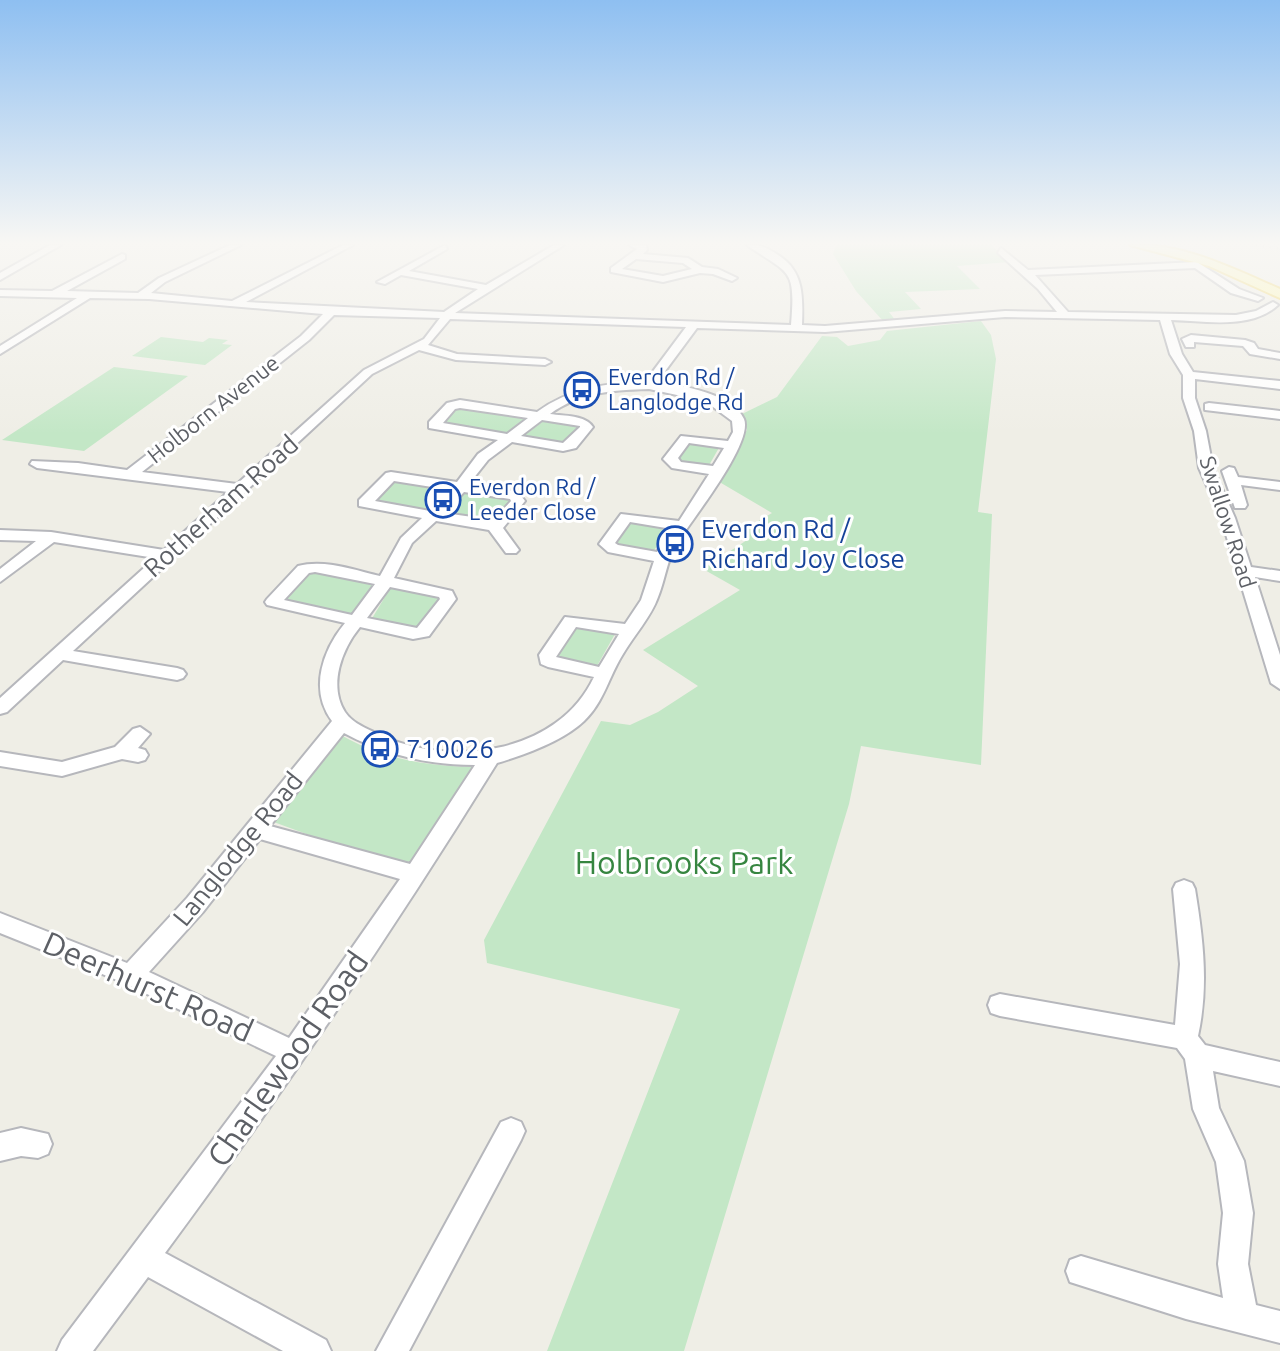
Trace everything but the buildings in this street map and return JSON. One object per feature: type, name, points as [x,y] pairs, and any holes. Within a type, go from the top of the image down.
[{"type":"street","points":[[0,351],[67,308]]},
{"type":"street","points":[[291,308],[796,328],[849,328],[996,314],[1247,323],[1265,308]]},
{"type":"street","name":"Rotherham Road","points":[[0,708],[368,372],[432,338],[446,314],[455,308]]},
{"type":"street","points":[[796,328],[798,308]]},
{"type":"street","points":[[1058,308],[1065,315]]},
{"type":"street","name":"Holborn Avenue","points":[[130,474],[305,338],[332,311]]},
{"type":"street","name":"Swallow Road","points":[[1165,318],[1176,354],[1189,375],[1189,398],[1203,445],[1206,468],[1228,518],[1280,683]]},
{"type":"street","points":[[649,385],[694,324]]},
{"type":"street","points":[[1190,345],[1188,339],[1191,338],[1245,343],[1254,352],[1280,356]]},
{"type":"street","points":[[418,346],[456,357],[545,362]]},
{"type":"street","points":[[1189,375],[1280,385]]},
{"type":"street","points":[[649,385],[691,392],[726,407],[740,426],[701,502],[667,546],[649,600],[612,657],[594,696],[576,718],[522,749],[490,758],[419,754],[363,737],[343,721],[329,694],[330,664],[341,642],[384,581],[406,541],[460,487],[483,457],[542,416],[556,404],[591,390],[649,385]]},
{"type":"street","points":[[453,398],[542,416],[584,423],[587,427],[568,447],[434,425],[453,398]]},
{"type":"street","points":[[1208,407],[1280,415]]},
{"type":"street","points":[[716,471],[677,465],[670,459],[686,439],[730,445]]},
{"type":"street","points":[[36,464],[240,489]]},
{"type":"street","points":[[1240,505],[1230,475],[1280,486]]},
{"type":"street","points":[[494,526],[519,498],[391,476],[364,503],[494,526],[511,550]]},
{"type":"street","points":[[663,558],[613,549],[607,544],[626,517],[681,526]]},
{"type":"street","points":[[0,535],[51,537],[167,555]]},
{"type":"street","points":[[0,577],[51,537]]},
{"type":"street","points":[[308,567],[446,594],[448,599],[419,634],[356,622],[277,604],[273,602],[274,598],[308,567]]},
{"type":"street","points":[[1244,571],[1280,576]]},
{"type":"street","points":[[605,674],[554,663],[547,660],[548,655],[571,621],[629,630]]},
{"type":"street","points":[[59,654],[170,667]]},
{"type":"street","name":"Langlodge Road","points":[[131,975],[195,905],[343,721]]},
{"type":"street","points":[[0,759],[62,769],[90,764],[130,754],[140,734]]},
{"type":"street","name":"Charlewood Road","points":[[73,1351],[295,1053],[417,875],[490,758]]},
{"type":"street","points":[[256,830],[417,875]]},
{"type":"street","points":[[1184,889],[1192,938],[1191,1046],[1206,1109],[1230,1161],[1238,1213],[1233,1264],[1242,1317]]},
{"type":"street","name":"Deerhurst Road","points":[[0,923],[131,975],[295,1053]]},
{"type":"street","points":[[1000,1005],[1191,1046],[1280,1074]]},
{"type":"street","points":[[392,1351],[511,1131]]},
{"type":"street","points":[[0,1147],[21,1142],[38,1144]]},
{"type":"street","points":[[144,1258],[315,1351]]},
{"type":"street","points":[[1081,1271],[1280,1327]]},
{"type":"green space","points":[[871,308],[921,309],[889,312],[896,321],[884,322]]},
{"type":"green space","name":"Holbrooks Park","points":[[981,321],[991,335],[996,359],[978,512],[992,514],[981,765],[861,746],[849,804],[684,1351],[547,1351],[680,1009],[487,963],[484,940],[601,721],[630,725],[658,712],[698,686],[643,650],[740,590],[703,569],[747,540],[736,534],[772,513],[716,480],[747,430],[742,414],[777,397],[822,336],[837,337],[848,346],[880,340],[887,331]]},
{"type":"green space","points":[[161,337],[203,342],[209,338],[228,340],[222,344],[232,345],[205,365],[132,356]]},
{"type":"green space","points":[[114,367],[188,376],[84,451],[2,440]]},
{"type":"green space","points":[[455,406],[532,417],[506,436],[439,425]]},
{"type":"green space","points":[[546,419],[583,426],[568,444],[521,438]]},
{"type":"green space","points":[[687,442],[720,446],[708,467],[677,462],[675,460]]},
{"type":"green space","points":[[391,480],[450,488],[426,512],[371,502]]},
{"type":"green space","points":[[466,491],[513,500],[494,522],[443,514]]},
{"type":"green space","points":[[628,520],[670,528],[652,553],[615,546],[612,544]]},
{"type":"green space","points":[[312,570],[374,583],[350,616],[281,602]]},
{"type":"green space","points":[[391,587],[440,598],[441,601],[415,629],[371,620]]},
{"type":"green space","points":[[572,625],[614,631],[597,666],[555,659]]},
{"type":"green space","points":[[339,734],[371,750],[404,760],[474,767],[418,860],[407,865],[339,846],[271,821]]},
{"type":"place","name":"Everdon Rd / Langlodge Rd","points":[[582,390]]},
{"type":"place","name":"Everdon Rd / Leeder Close","points":[[443,500]]},
{"type":"place","name":"Everdon Rd / Richard Joy Close","points":[[675,544]]},
{"type":"place","name":"710026","points":[[380,749]]}]
